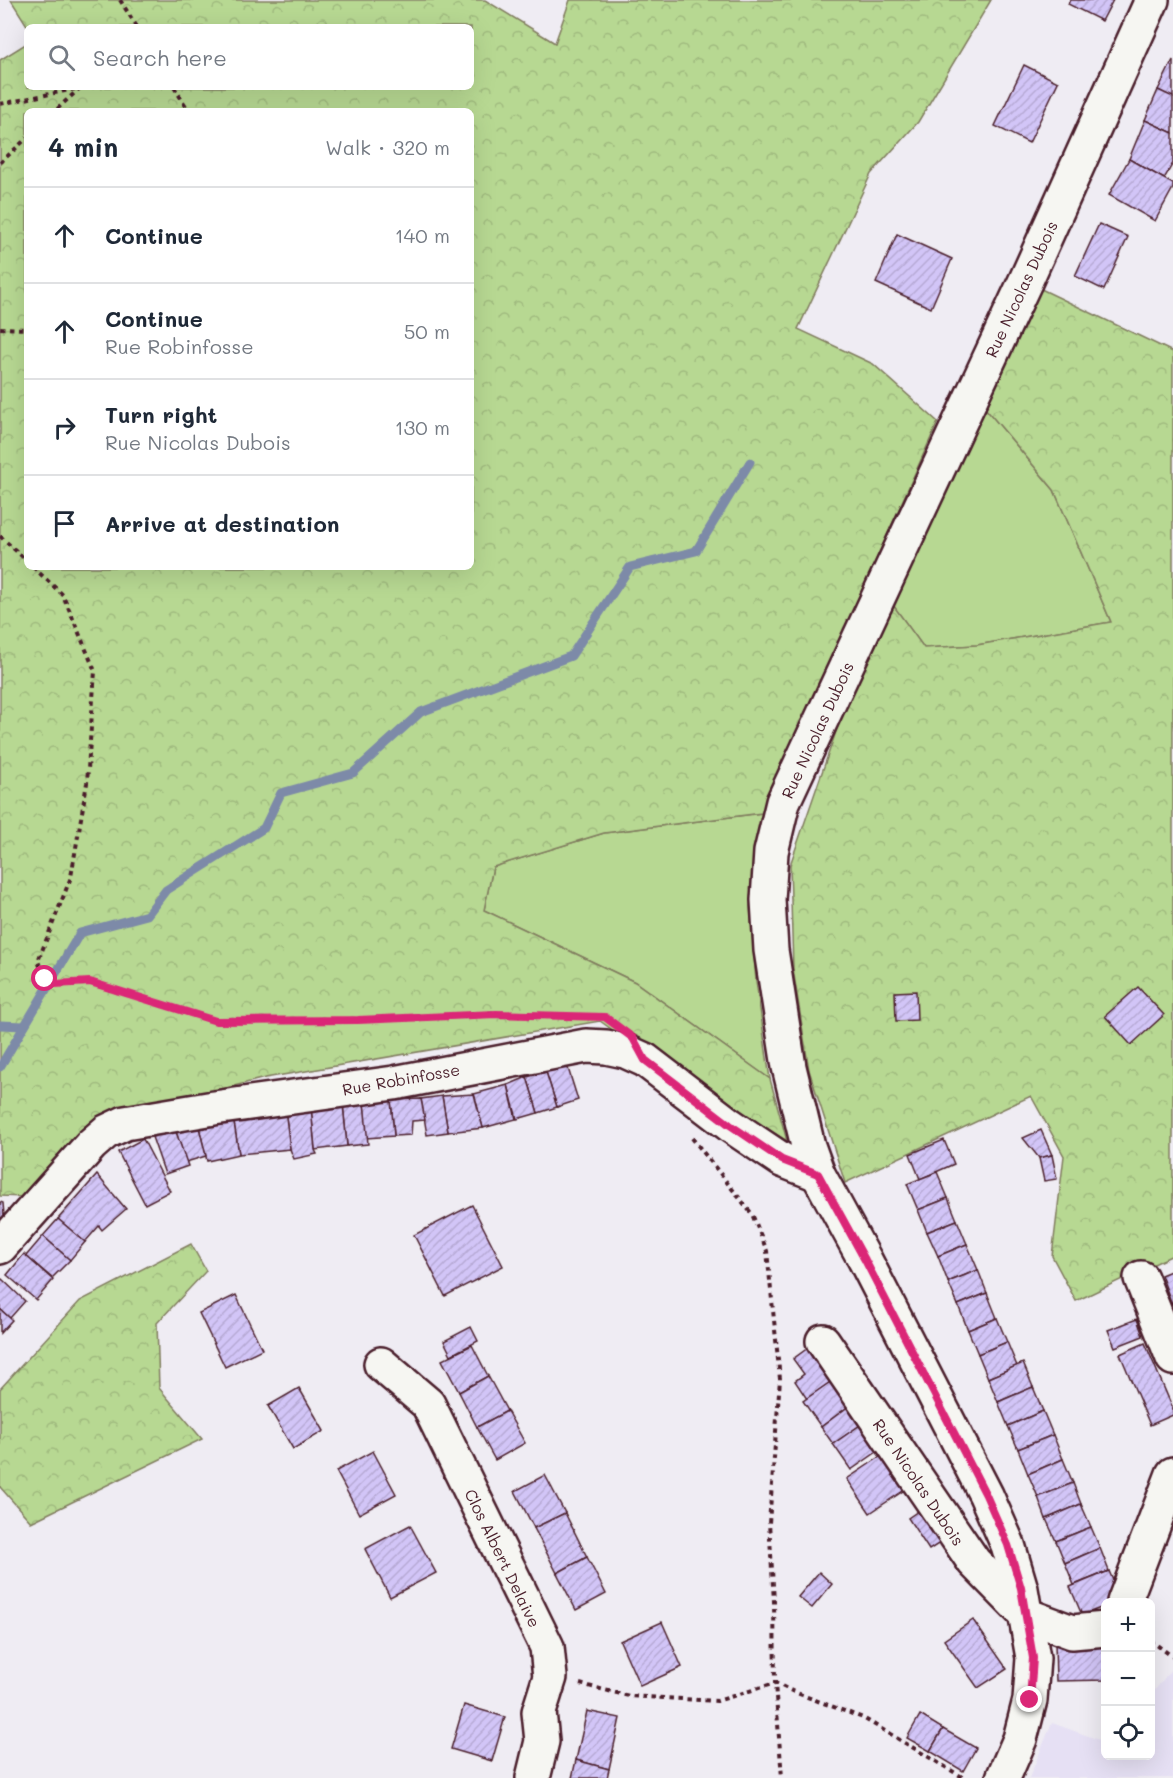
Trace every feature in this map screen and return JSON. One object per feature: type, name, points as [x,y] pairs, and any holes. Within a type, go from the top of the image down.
[{"type":"street","name":"Rue Nicolas Dubois","points":[[1003,1778],[1020,1739],[1030,1700],[1033,1658],[1021,1588],[1008,1545],[986,1495],[818,1174],[808,1146],[789,1067],[771,950],[768,900],[771,852],[783,802],[1021,291],[1152,0]]},
{"type":"street","name":"Rue Robinfosse","points":[[0,1246],[91,1145],[106,1132],[124,1123],[394,1083],[586,1046],[625,1051],[645,1060],[730,1125],[782,1160],[818,1174]]},
{"type":"street","points":[[1141,1278],[1173,1358]]},
{"type":"street","name":"Rue Nicolas Dubois","points":[[823,1341],[974,1562],[1026,1615],[1072,1632],[1101,1629]]},
{"type":"street","name":"Clos Albert Delaive","points":[[381,1364],[428,1404],[547,1647],[550,1677],[539,1712],[542,1741],[533,1778]]},
{"type":"street","points":[[1126,1598],[1173,1473]]},
{"type":"path","points":[[120,0],[135,24]]},
{"type":"path","points":[[0,104],[70,90]]},
{"type":"path","points":[[59,108],[78,90]]},
{"type":"path","points":[[176,90],[187,108]]},
{"type":"path","points":[[0,163],[24,141]]},
{"type":"path","points":[[0,328],[24,329]]},
{"type":"path","points":[[0,536],[24,558]]},
{"type":"path","points":[[36,570],[63,595],[94,671],[87,783],[71,877],[38,961],[45,979],[55,984],[90,982],[216,1021],[358,1020],[496,1014],[572,1016]]},
{"type":"path","points":[[686,1129],[753,1214],[766,1251],[780,1379],[769,1523],[774,1601],[775,1683],[782,1778]]},
{"type":"path","points":[[1155,1644],[1173,1657]]},
{"type":"path","points":[[550,1677],[629,1696],[717,1701],[775,1683],[863,1718],[964,1778]]},
{"type":"shaded area","points":[[1173,1667],[1173,1778],[1029,1778],[1052,1723],[1101,1741],[1101,1760],[1155,1760],[1155,1690]]},
{"type":"green space","points":[[11,0],[485,0],[555,43],[570,0],[991,0],[918,122],[871,174],[798,329],[873,364],[938,422],[762,813],[604,833],[493,867],[484,910],[635,982],[770,1079],[787,1141],[629,1042],[600,1021],[265,1078],[106,1119],[24,1197],[0,1196],[0,60],[24,45],[24,90],[474,90],[474,24],[26,24]]},
{"type":"green space","points":[[1041,289],[1173,352],[1173,1255],[1076,1301],[1052,1256],[1064,1156],[1031,1096],[845,1183],[809,1070],[793,969],[790,865],[839,723],[893,605],[924,648],[977,645],[1111,622],[1054,490],[985,408]]},
{"type":"green space","points":[[985,408],[1054,490],[1111,622],[977,645],[924,648],[893,605]]},
{"type":"green space","points":[[762,813],[750,906],[756,981],[770,1079],[635,982],[484,910],[493,867],[604,833]]},
{"type":"green space","points":[[191,1244],[206,1271],[157,1323],[159,1388],[202,1439],[31,1522],[0,1487],[0,1389],[80,1301]]},
{"type":"building","points":[[1070,0],[1113,0],[1102,21],[1068,4]]},
{"type":"building","points":[[1173,60],[1173,98],[1158,90]]},
{"type":"building","points":[[1024,65],[1058,82],[1029,143],[995,126]]},
{"type":"building","points":[[1158,90],[1173,97],[1173,133],[1145,120]]},
{"type":"building","points":[[1145,120],[1173,133],[1173,163],[1164,179],[1129,159]]},
{"type":"building","points":[[1129,159],[1173,184],[1155,221],[1109,195]]},
{"type":"building","points":[[1099,224],[1128,237],[1104,290],[1075,276]]},
{"type":"building","points":[[897,234],[952,259],[931,308],[876,283]]},
{"type":"building","points":[[1138,987],[1164,1015],[1131,1045],[1105,1016]]},
{"type":"building","points":[[916,991],[917,1020],[896,1021],[895,992]]},
{"type":"building","points":[[567,1065],[578,1100],[557,1107],[546,1072]]},
{"type":"building","points":[[546,1072],[557,1107],[538,1113],[527,1077]]},
{"type":"building","points":[[527,1077],[538,1113],[517,1119],[508,1085]]},
{"type":"building","points":[[508,1085],[516,1119],[483,1128],[474,1094]]},
{"type":"building","points":[[474,1094],[483,1128],[448,1132],[442,1096]]},
{"type":"building","points":[[442,1096],[448,1132],[427,1135],[421,1099]]},
{"type":"building","points":[[421,1099],[425,1120],[412,1121],[411,1135],[394,1136],[391,1100]]},
{"type":"building","points":[[391,1100],[394,1136],[366,1138],[364,1102]]},
{"type":"building","points":[[364,1102],[368,1144],[347,1146],[343,1104]]},
{"type":"building","points":[[343,1104],[347,1146],[315,1150],[311,1108]]},
{"type":"building","points":[[311,1107],[317,1154],[294,1159],[290,1149],[285,1109]]},
{"type":"building","points":[[285,1109],[290,1149],[239,1154],[233,1117]]},
{"type":"building","points":[[233,1117],[239,1154],[207,1161],[198,1123]]},
{"type":"building","points":[[198,1123],[206,1156],[186,1162],[175,1129]]},
{"type":"building","points":[[175,1129],[188,1166],[165,1174],[152,1137]]},
{"type":"building","points":[[1041,1130],[1052,1155],[1039,1158],[1023,1138]]},
{"type":"building","points":[[143,1139],[170,1191],[145,1204],[118,1152]]},
{"type":"building","points":[[944,1140],[954,1164],[920,1179],[910,1154]]},
{"type":"building","points":[[1052,1155],[1057,1179],[1044,1181],[1039,1158]]},
{"type":"building","points":[[937,1172],[948,1198],[918,1210],[907,1184]]},
{"type":"building","points":[[97,1175],[126,1209],[102,1230],[99,1226],[85,1242],[58,1219]]},
{"type":"building","points":[[948,1198],[957,1220],[927,1232],[918,1210]]},
{"type":"building","points":[[0,1202],[3,1203],[4,1215],[0,1221]]},
{"type":"building","points":[[472,1205],[503,1266],[445,1296],[414,1235]]},
{"type":"building","points":[[58,1219],[85,1242],[70,1260],[43,1236]]},
{"type":"building","points":[[957,1220],[967,1244],[938,1256],[927,1232]]},
{"type":"building","points":[[43,1236],[70,1260],[52,1278],[26,1256]]},
{"type":"building","points":[[967,1244],[978,1270],[948,1282],[938,1256]]},
{"type":"building","points":[[24,1254],[53,1280],[36,1300],[7,1275]]},
{"type":"building","points":[[978,1270],[987,1293],[958,1305],[948,1282]]},
{"type":"building","points":[[1173,1270],[1173,1304],[1172,1304],[1161,1275]]},
{"type":"building","points":[[2,1279],[25,1301],[10,1318],[0,1309],[0,1281]]},
{"type":"building","points":[[987,1293],[997,1318],[968,1330],[958,1305]]},
{"type":"building","points":[[236,1295],[262,1349],[225,1367],[199,1313]]},
{"type":"building","points":[[0,1309],[12,1320],[0,1333]]},
{"type":"building","points":[[997,1318],[1007,1342],[978,1354],[968,1330]]},
{"type":"building","points":[[1137,1319],[1143,1336],[1115,1347],[1108,1330]]},
{"type":"building","points":[[471,1327],[478,1341],[451,1355],[444,1341]]},
{"type":"building","points":[[1007,1342],[1017,1366],[988,1378],[978,1354]]},
{"type":"building","points":[[1145,1343],[1173,1409],[1173,1415],[1150,1425],[1120,1354]]},
{"type":"building","points":[[472,1345],[488,1376],[459,1392],[442,1360]]},
{"type":"building","points":[[812,1345],[836,1378],[807,1399],[795,1381],[804,1374],[793,1359]]},
{"type":"building","points":[[1023,1363],[1033,1387],[998,1402],[988,1378]]},
{"type":"building","points":[[488,1376],[507,1411],[477,1427],[459,1392]]},
{"type":"building","points":[[836,1378],[853,1403],[821,1427],[803,1401]]},
{"type":"building","points":[[1033,1387],[1043,1411],[1008,1426],[998,1402]]},
{"type":"building","points":[[299,1388],[324,1431],[293,1449],[268,1406]]},
{"type":"building","points":[[853,1403],[866,1421],[833,1444],[821,1427]]},
{"type":"building","points":[[507,1411],[525,1443],[495,1460],[477,1427]]},
{"type":"building","points":[[1043,1411],[1053,1435],[1018,1449],[1008,1426]]},
{"type":"building","points":[[866,1421],[884,1447],[851,1470],[833,1444]]},
{"type":"building","points":[[1053,1435],[1063,1459],[1028,1474],[1018,1449]]},
{"type":"building","points":[[373,1451],[396,1494],[359,1514],[336,1471]]},
{"type":"building","points":[[886,1453],[909,1487],[870,1513],[847,1479]]},
{"type":"building","points":[[1063,1459],[1073,1483],[1038,1497],[1028,1474]]},
{"type":"building","points":[[545,1475],[565,1513],[534,1528],[515,1491]]},
{"type":"building","points":[[1073,1483],[1081,1504],[1046,1519],[1038,1497]]},
{"type":"building","points":[[1081,1504],[1091,1527],[1056,1541],[1046,1519]]},
{"type":"building","points":[[924,1507],[946,1539],[929,1550],[908,1518]]},
{"type":"building","points":[[565,1513],[587,1557],[557,1573],[534,1528]]},
{"type":"building","points":[[410,1525],[436,1573],[390,1597],[365,1549]]},
{"type":"building","points":[[1091,1527],[1100,1548],[1065,1563],[1056,1541]]},
{"type":"building","points":[[1100,1548],[1109,1571],[1074,1585],[1065,1563]]},
{"type":"building","points":[[587,1557],[606,1594],[576,1610],[557,1573]]},
{"type":"building","points":[[1109,1571],[1121,1598],[1101,1598],[1101,1608],[1082,1615],[1070,1587]]},
{"type":"building","points":[[819,1572],[832,1584],[812,1608],[798,1597]]},
{"type":"building","points":[[973,1620],[1007,1669],[978,1688],[944,1640]]},
{"type":"building","points":[[662,1622],[682,1667],[640,1686],[620,1641]]},
{"type":"building","points":[[1101,1641],[1101,1680],[1056,1681],[1055,1642]]},
{"type":"building","points":[[464,1705],[505,1717],[492,1761],[451,1749]]},
{"type":"building","points":[[587,1711],[620,1718],[609,1769],[576,1760]]},
{"type":"building","points":[[920,1715],[943,1729],[930,1751],[907,1738]]},
{"type":"building","points":[[943,1729],[976,1748],[963,1771],[930,1751]]},
{"type":"building","points":[[576,1760],[609,1769],[607,1778],[572,1778]]},
{"type":"waterway","points":[[0,1067],[80,933],[147,915],[166,890],[264,828],[281,793],[353,773],[421,712],[571,656],[630,567],[696,551],[750,462]]},
{"type":"waterway","points":[[0,1025],[24,1026]]},
{"type":"route","points":[[45,979],[55,984],[90,982],[216,1021],[358,1020],[496,1014],[605,1017],[633,1038],[645,1060],[730,1125],[782,1160],[818,1174],[986,1495],[1008,1545],[1021,1588],[1033,1658],[1030,1700]]}]
